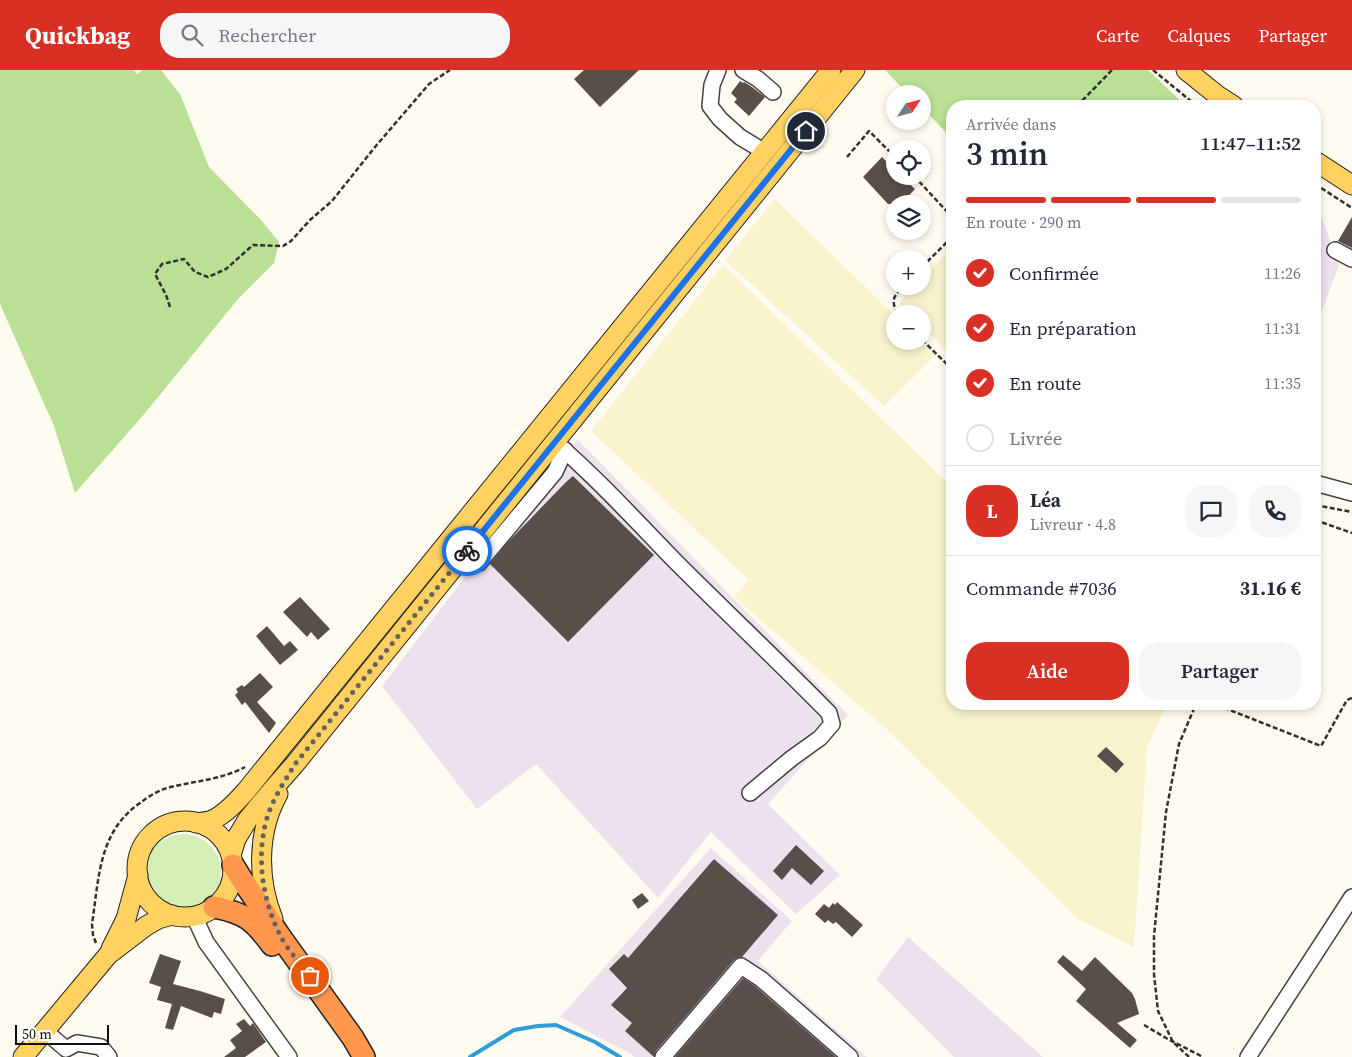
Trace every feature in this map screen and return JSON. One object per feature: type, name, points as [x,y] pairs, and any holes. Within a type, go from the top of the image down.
[{"type":"highway","points":[[232,860],[240,878],[338,1015],[364,1057]]},
{"type":"highway","points":[[214,907],[237,912],[262,931],[333,1030],[349,1057]]},
{"type":"main road","points":[[196,823],[212,820],[219,816],[246,791],[831,70]]},
{"type":"main road","points":[[138,875],[146,896],[162,911],[172,915],[183,917],[208,912],[223,899],[233,877],[232,860],[236,840],[248,819],[462,558],[560,446],[855,70]]},
{"type":"main road","points":[[1186,70],[1225,100]]},
{"type":"main road","points":[[1321,165],[1352,185]]},
{"type":"main road","points":[[280,934],[266,896],[261,849],[270,808],[295,764]]},
{"type":"main road","points":[[108,955],[126,919],[138,875],[141,852],[153,834],[163,827],[174,823],[185,821],[196,823],[208,827],[218,834],[226,844],[232,860]]},
{"type":"main road","points":[[23,1057],[108,955],[146,926],[172,915]]},
{"type":"street","points":[[718,70],[712,85],[710,106],[720,119],[740,137],[765,152]]},
{"type":"street","points":[[743,70],[758,78],[773,92]]},
{"type":"street","points":[[1335,250],[1352,259]]},
{"type":"street","points":[[560,446],[829,713],[832,724],[820,738],[792,758],[750,793]]},
{"type":"street","points":[[1321,485],[1352,493]]},
{"type":"street","points":[[1248,1057],[1352,897]]},
{"type":"street","points":[[194,916],[206,942],[289,1057]]},
{"type":"street","points":[[663,1057],[742,966],[761,979],[850,1057]]},
{"type":"street","points":[[45,1031],[66,1049],[76,1043],[100,1047],[108,1057]]},
{"type":"path","points":[[170,307],[155,274],[162,264],[184,260],[195,272],[208,277],[226,269],[253,245],[283,246],[332,201],[429,84],[450,70]]},
{"type":"path","points":[[1083,100],[1112,70]]},
{"type":"path","points":[[1153,70],[1190,100]]},
{"type":"path","points":[[847,158],[869,131],[886,148]]},
{"type":"path","points":[[922,185],[946,211]]},
{"type":"path","points":[[1321,188],[1352,208]]},
{"type":"path","points":[[931,258],[946,243]]},
{"type":"path","points":[[931,349],[946,363]]},
{"type":"path","points":[[1321,506],[1352,512]]},
{"type":"path","points":[[1321,522],[1352,534]]},
{"type":"path","points":[[1229,710],[1321,746],[1347,700],[1352,698]]},
{"type":"path","points":[[1189,1057],[1173,1042],[1158,1011],[1154,974],[1155,921],[1166,812],[1179,744],[1193,710]]},
{"type":"path","points":[[108,955],[97,944],[93,935],[92,924],[102,859],[108,841],[116,827],[134,807],[164,789],[214,779],[236,772]]},
{"type":"path","points":[[1144,1025],[1203,1057]]},
{"type":"shaded area","points":[[775,199],[886,307],[886,350],[930,350],[935,355],[884,406],[725,260]]},
{"type":"shaded area","points":[[1321,216],[1339,265],[1321,313]]},
{"type":"shaded area","points":[[946,253],[946,351],[931,335],[931,305],[901,305],[899,303],[907,295],[931,295],[931,269]]},
{"type":"shaded area","points":[[723,265],[946,481],[946,710],[1164,710],[1147,748],[1134,947],[1079,920],[891,733],[734,597],[749,580],[591,431]]},
{"type":"shaded area","points":[[578,440],[848,715],[768,804],[840,875],[796,914],[711,832],[658,898],[536,764],[477,809],[382,686],[552,463]]},
{"type":"shaded area","points":[[711,848],[792,921],[758,961],[867,1057],[634,1057],[560,1017]]},
{"type":"shaded area","points":[[908,937],[1043,1057],[954,1057],[876,979]]},
{"type":"green space","points":[[0,70],[134,70],[137,74],[143,70],[161,70],[180,94],[209,167],[261,220],[279,242],[274,263],[238,299],[146,412],[75,493],[54,426],[0,304]]},
{"type":"green space","points":[[885,70],[1148,70],[1180,100],[946,100],[946,133],[931,117],[931,85],[899,85]]},
{"type":"green space","points":[[183,834],[198,837],[210,845],[218,857],[221,872],[218,887],[210,899],[198,907],[183,910],[168,907],[156,899],[148,887],[145,872],[148,857],[156,845],[168,837]]},
{"type":"building","points":[[584,70],[639,70],[600,107],[574,79]]},
{"type":"building","points":[[740,81],[765,97],[749,116],[734,102],[737,99],[731,93]]},
{"type":"building","points":[[882,157],[886,161],[886,185],[911,185],[915,189],[909,195],[886,195],[886,202],[863,177]]},
{"type":"building","points":[[1352,217],[1352,248],[1338,241]]},
{"type":"building","points":[[573,476],[654,555],[568,642],[490,564],[509,541]]},
{"type":"building","points":[[300,597],[330,629],[318,640],[311,632],[307,637],[283,612]]},
{"type":"building","points":[[267,626],[284,646],[290,641],[298,650],[280,665],[256,636]]},
{"type":"building","points":[[260,673],[273,687],[257,702],[276,723],[269,733],[245,702],[242,705],[235,695],[238,692],[236,689],[242,685],[244,687]]},
{"type":"building","points":[[1106,747],[1124,764],[1116,773],[1097,756]]},
{"type":"building","points":[[796,845],[824,871],[811,885],[792,868],[782,880],[773,871]]},
{"type":"building","points":[[714,859],[778,915],[742,957],[734,960],[656,1051],[654,1057],[625,1031],[632,1023],[611,1005],[627,988],[609,969],[624,954],[628,958]]},
{"type":"building","points":[[642,893],[649,901],[638,909],[632,900]]},
{"type":"building","points":[[837,902],[863,925],[852,937],[836,922],[833,924],[828,920],[825,923],[815,914],[824,904],[829,908],[833,903],[835,905]]},
{"type":"building","points":[[160,954],[181,961],[173,984],[225,999],[221,1014],[214,1012],[212,1018],[181,1006],[173,1030],[165,1028],[172,1004],[157,1000],[161,987],[149,983]]},
{"type":"building","points":[[1063,955],[1082,971],[1095,957],[1132,993],[1139,1014],[1117,1023],[1137,1040],[1130,1048],[1076,1001],[1086,989],[1057,962]]},
{"type":"building","points":[[743,978],[755,986],[836,1057],[675,1057]]},
{"type":"building","points":[[244,1019],[250,1026],[253,1023],[266,1042],[245,1057],[224,1057],[236,1048],[230,1040],[242,1031],[236,1024]]},
{"type":"waterway","points":[[470,1057],[514,1030],[556,1025],[595,1042],[620,1057]]},
{"type":"way so far","points":[[310,976],[280,934],[270,912],[266,896],[261,849],[270,808],[295,764],[467,551]]},
{"type":"route","points":[[467,551],[806,131]]}]
